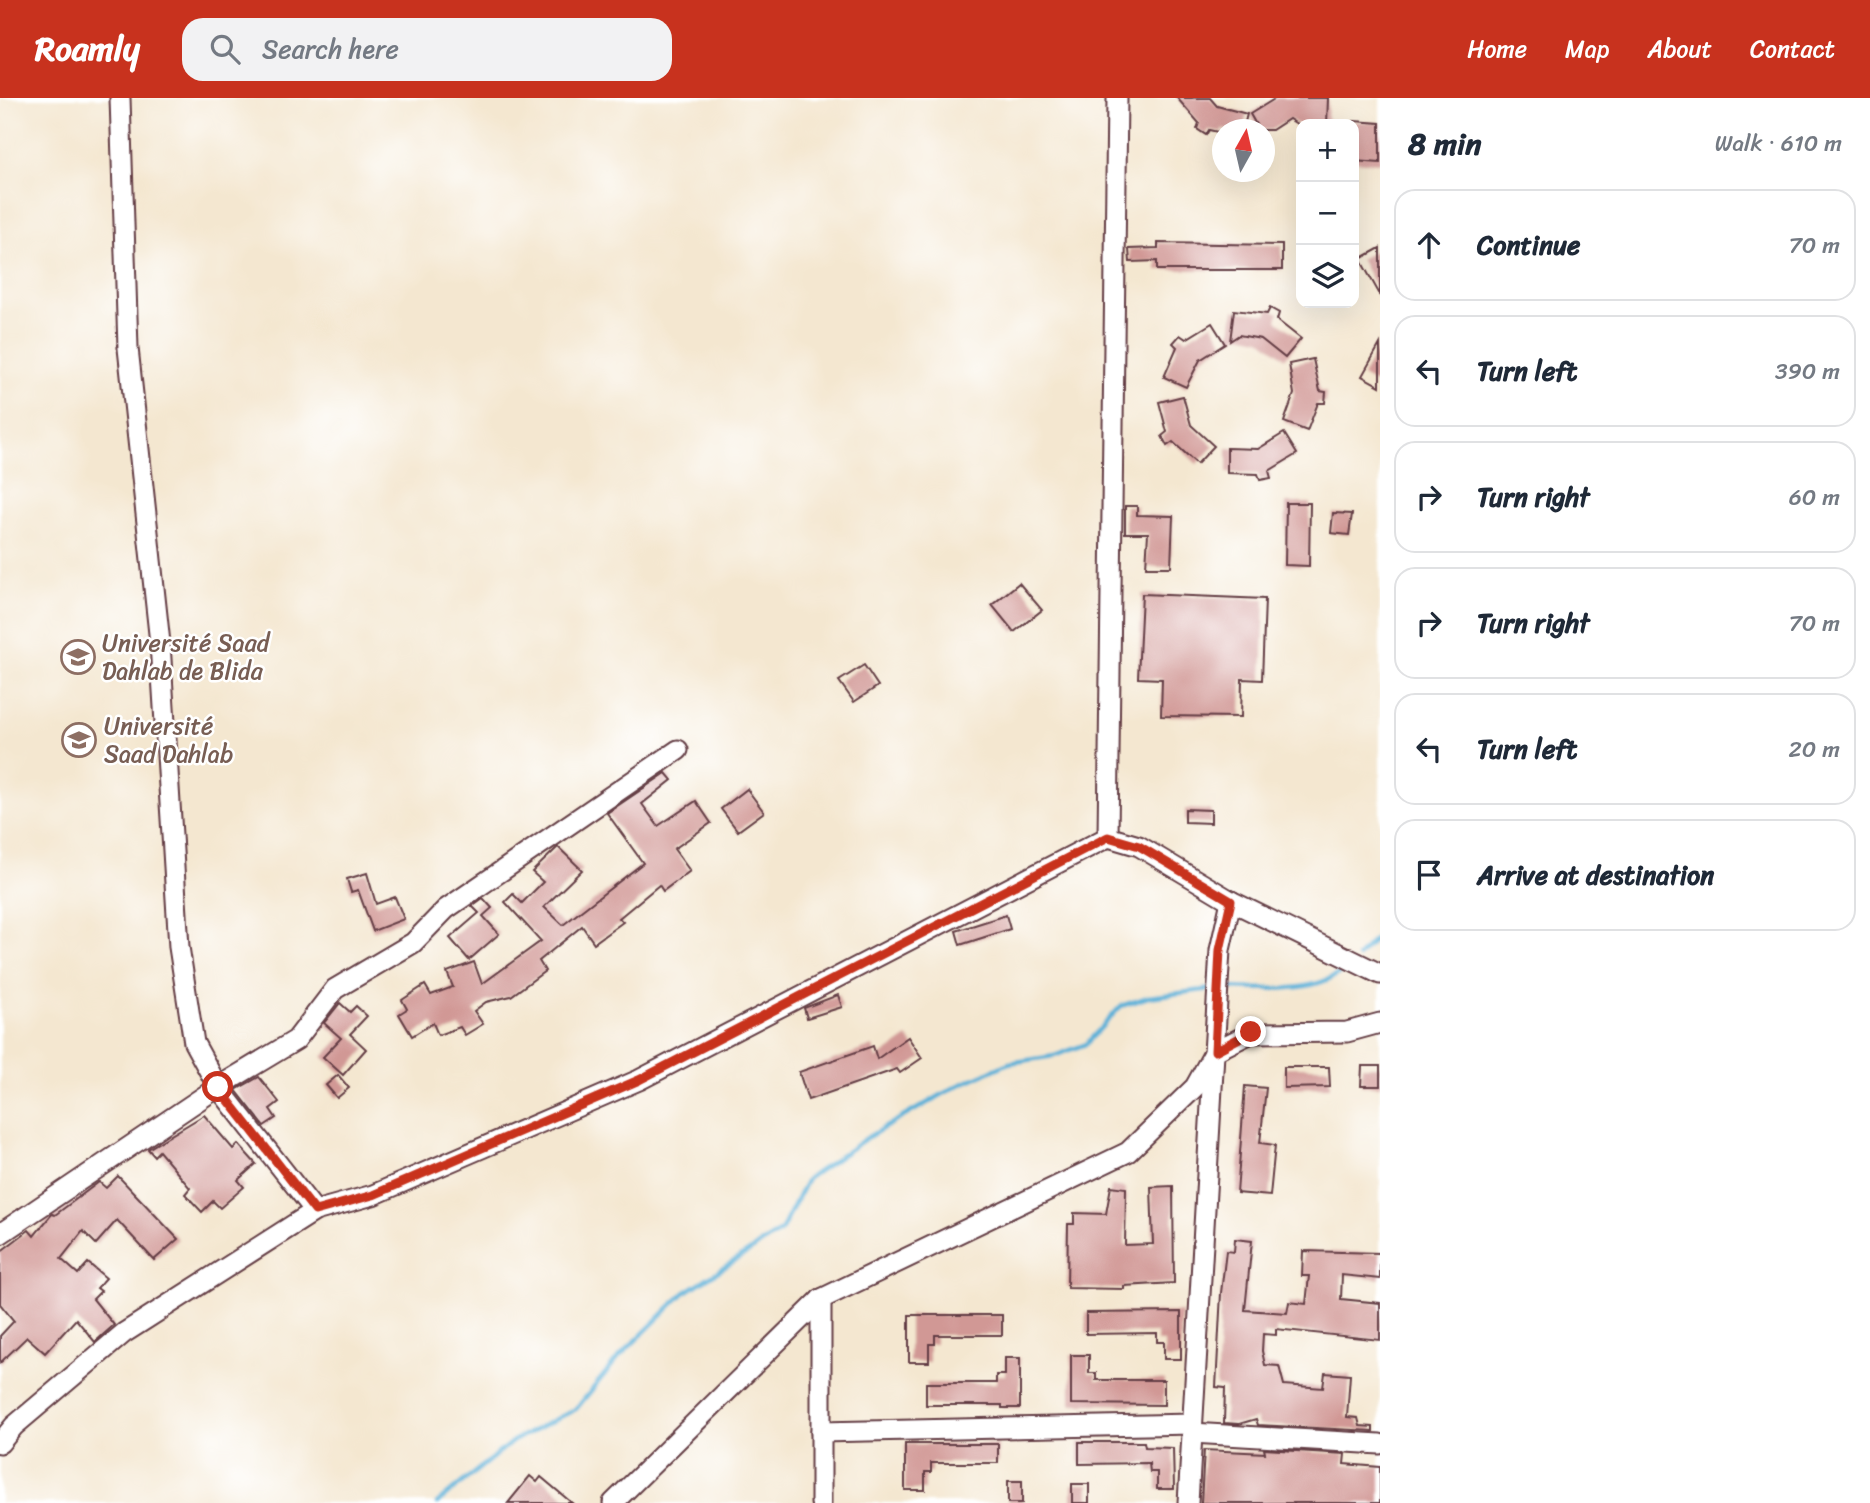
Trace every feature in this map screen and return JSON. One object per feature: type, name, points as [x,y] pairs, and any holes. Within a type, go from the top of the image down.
[{"type":"street","points":[[120,98],[128,348],[160,643],[179,947],[194,1043],[218,1087],[315,1211]]},
{"type":"street","points":[[1108,837],[1117,98]]},
{"type":"street","points":[[0,1234],[218,1087],[296,1040],[335,989],[413,943],[446,909],[678,750]]},
{"type":"street","points":[[0,1443],[14,1426],[124,1333],[315,1211],[373,1195],[639,1080],[1108,837],[1139,846],[1231,901],[1380,974]]},
{"type":"street","points":[[1188,1503],[1220,950],[1231,901]]},
{"type":"street","points":[[613,1503],[821,1299],[1128,1152],[1195,1087],[1215,1051],[1251,1032],[1348,1032],[1380,1023]]},
{"type":"street","points":[[821,1299],[821,1503]]},
{"type":"street","points":[[821,1432],[1192,1428],[1380,1444]]},
{"type":"building","points":[[1177,98],[1210,98],[1217,106],[1247,114],[1246,119],[1212,119],[1212,131],[1209,130],[1206,135],[1197,129],[1199,123]]},
{"type":"building","points":[[1276,98],[1328,98],[1327,119],[1296,119],[1296,123],[1289,119],[1275,128],[1275,119],[1253,119],[1250,114]]},
{"type":"building","points":[[1359,121],[1380,123],[1380,163],[1359,161]]},
{"type":"building","points":[[1158,243],[1282,245],[1282,270],[1157,270],[1157,261],[1130,262],[1129,249],[1158,248]]},
{"type":"building","points":[[1380,248],[1380,295],[1360,259]]},
{"type":"building","points":[[1270,308],[1279,313],[1277,320],[1301,339],[1285,358],[1261,339],[1239,335],[1230,341],[1234,310],[1267,314]]},
{"type":"building","points":[[1212,323],[1225,344],[1200,360],[1186,387],[1164,377],[1177,347],[1173,343],[1180,335],[1186,339]]},
{"type":"building","points":[[1380,344],[1380,386],[1362,376]]},
{"type":"building","points":[[1313,359],[1320,391],[1326,392],[1325,403],[1318,403],[1307,431],[1284,422],[1294,394],[1289,364]]},
{"type":"building","points":[[1183,396],[1191,425],[1214,446],[1197,464],[1173,442],[1167,446],[1162,436],[1167,432],[1159,402]]},
{"type":"building","points":[[1284,433],[1297,454],[1269,471],[1271,478],[1260,480],[1258,474],[1227,473],[1227,448],[1258,449]]},
{"type":"building","points":[[1286,503],[1310,503],[1309,566],[1285,565]]},
{"type":"building","points":[[1125,506],[1137,506],[1137,515],[1173,516],[1171,567],[1146,567],[1148,533],[1125,533]]},
{"type":"building","points":[[1333,513],[1352,514],[1349,535],[1331,533]]},
{"type":"building","points":[[1019,583],[1042,610],[1014,632],[992,605]]},
{"type":"building","points":[[1142,594],[1265,599],[1262,680],[1242,679],[1241,717],[1161,716],[1162,679],[1138,678]]},
{"type":"building","points":[[864,665],[878,686],[854,702],[839,681]]},
{"type":"building","points":[[666,773],[672,780],[642,804],[658,826],[696,801],[711,823],[674,849],[690,871],[663,891],[659,885],[619,918],[623,922],[594,943],[582,926],[539,961],[545,971],[511,996],[486,1002],[474,1011],[483,1024],[465,1035],[460,1027],[438,1035],[433,1023],[412,1036],[399,1014],[407,1009],[402,1000],[425,985],[431,995],[453,987],[447,972],[474,962],[482,984],[541,941],[505,902],[513,894],[522,903],[543,882],[532,872],[558,847],[582,870],[544,907],[563,925],[643,863],[607,813]]},
{"type":"building","points":[[747,789],[764,812],[738,831],[721,809]]},
{"type":"building","points":[[1185,809],[1211,810],[1211,823],[1185,822]]},
{"type":"building","points":[[367,873],[376,904],[395,897],[404,919],[373,931],[358,890],[351,892],[347,879]]},
{"type":"building","points":[[483,898],[492,908],[483,916],[499,934],[469,960],[450,938],[479,913],[472,906]]},
{"type":"building","points":[[1006,915],[1010,929],[960,945],[956,931]]},
{"type":"building","points":[[838,995],[842,1007],[807,1018],[804,1008]]},
{"type":"building","points":[[340,1003],[350,1012],[356,1006],[367,1016],[350,1034],[366,1049],[343,1075],[323,1057],[341,1038],[324,1023]]},
{"type":"building","points":[[908,1037],[922,1058],[900,1073],[897,1069],[808,1100],[799,1072],[873,1046],[877,1059]]},
{"type":"building","points":[[1362,1066],[1380,1066],[1380,1086],[1361,1086]]},
{"type":"building","points":[[1284,1067],[1329,1067],[1330,1087],[1284,1088]]},
{"type":"building","points":[[338,1075],[349,1088],[337,1098],[326,1085]]},
{"type":"building","points":[[259,1077],[279,1102],[270,1109],[276,1118],[264,1126],[236,1090]]},
{"type":"building","points":[[1245,1086],[1266,1088],[1260,1143],[1275,1145],[1270,1196],[1237,1193]]},
{"type":"building","points":[[204,1115],[233,1149],[238,1144],[256,1164],[238,1180],[244,1187],[220,1208],[213,1201],[202,1212],[185,1194],[190,1188],[159,1151],[154,1156],[148,1149]]},
{"type":"building","points":[[118,1176],[178,1239],[154,1260],[117,1220],[96,1244],[83,1231],[61,1259],[78,1274],[88,1263],[106,1278],[97,1288],[101,1291],[93,1299],[114,1325],[95,1342],[76,1319],[45,1353],[27,1337],[0,1363],[0,1336],[14,1321],[0,1304],[0,1252],[29,1230],[34,1236],[52,1214],[55,1215],[99,1182],[106,1188]]},
{"type":"building","points":[[1111,1186],[1126,1188],[1125,1245],[1153,1244],[1151,1187],[1173,1186],[1174,1283],[1124,1286],[1124,1289],[1067,1288],[1068,1224],[1074,1224],[1074,1213],[1106,1214]]},
{"type":"building","points":[[1235,1239],[1252,1241],[1245,1310],[1287,1313],[1289,1302],[1306,1304],[1309,1276],[1302,1276],[1303,1251],[1380,1253],[1380,1279],[1342,1275],[1341,1299],[1380,1303],[1380,1340],[1276,1329],[1276,1335],[1263,1334],[1262,1351],[1265,1365],[1279,1366],[1284,1385],[1323,1388],[1325,1373],[1350,1375],[1347,1417],[1358,1418],[1360,1426],[1373,1427],[1373,1431],[1258,1425],[1256,1419],[1239,1424],[1224,1423],[1225,1388],[1216,1387],[1221,1293],[1226,1251],[1234,1252]]},
{"type":"building","points":[[1181,1312],[1181,1359],[1164,1359],[1164,1342],[1157,1342],[1157,1333],[1086,1334],[1086,1313]]},
{"type":"building","points":[[909,1315],[1002,1315],[1002,1335],[935,1335],[935,1344],[929,1344],[929,1362],[909,1362]]},
{"type":"building","points":[[1071,1355],[1089,1355],[1089,1373],[1096,1373],[1096,1380],[1164,1380],[1164,1405],[1071,1404]]},
{"type":"building","points":[[1005,1358],[1020,1358],[1020,1408],[1002,1408],[1002,1405],[926,1405],[926,1383],[996,1383],[996,1375],[1005,1375]]},
{"type":"building","points":[[1079,1442],[1144,1442],[1145,1447],[1173,1448],[1174,1489],[1157,1489],[1157,1472],[1150,1472],[1149,1463],[1079,1464]]},
{"type":"building","points":[[905,1444],[998,1444],[998,1463],[931,1463],[931,1472],[925,1472],[925,1490],[905,1490]]},
{"type":"building","points":[[1264,1449],[1345,1454],[1344,1464],[1380,1467],[1380,1503],[1201,1503],[1204,1450],[1265,1453]]},
{"type":"building","points":[[530,1476],[537,1482],[541,1477],[572,1503],[508,1503]]},
{"type":"building","points":[[1008,1481],[1022,1481],[1022,1503],[1008,1503]]},
{"type":"building","points":[[1072,1484],[1089,1484],[1089,1503],[1072,1503]]},
{"type":"waterway","points":[[1358,957],[1380,934]]},
{"type":"waterway","points":[[1224,988],[1273,989],[1307,986],[1323,982],[1349,965]]},
{"type":"waterway","points":[[437,1503],[513,1441],[576,1409],[618,1358],[684,1293],[781,1231],[807,1179],[868,1137],[957,1086],[1009,1063],[1054,1056],[1086,1044],[1121,1006],[1148,997],[1212,989]]},
{"type":"place","name":"Université Saad Dahlab de Blida","points":[[78,657]]},
{"type":"place","name":"Université Saad Dahlab","points":[[79,740]]},
{"type":"route","points":[[218,1087],[315,1211],[373,1195],[639,1080],[1108,837],[1139,846],[1231,901],[1220,950],[1215,1051],[1251,1032]]}]
